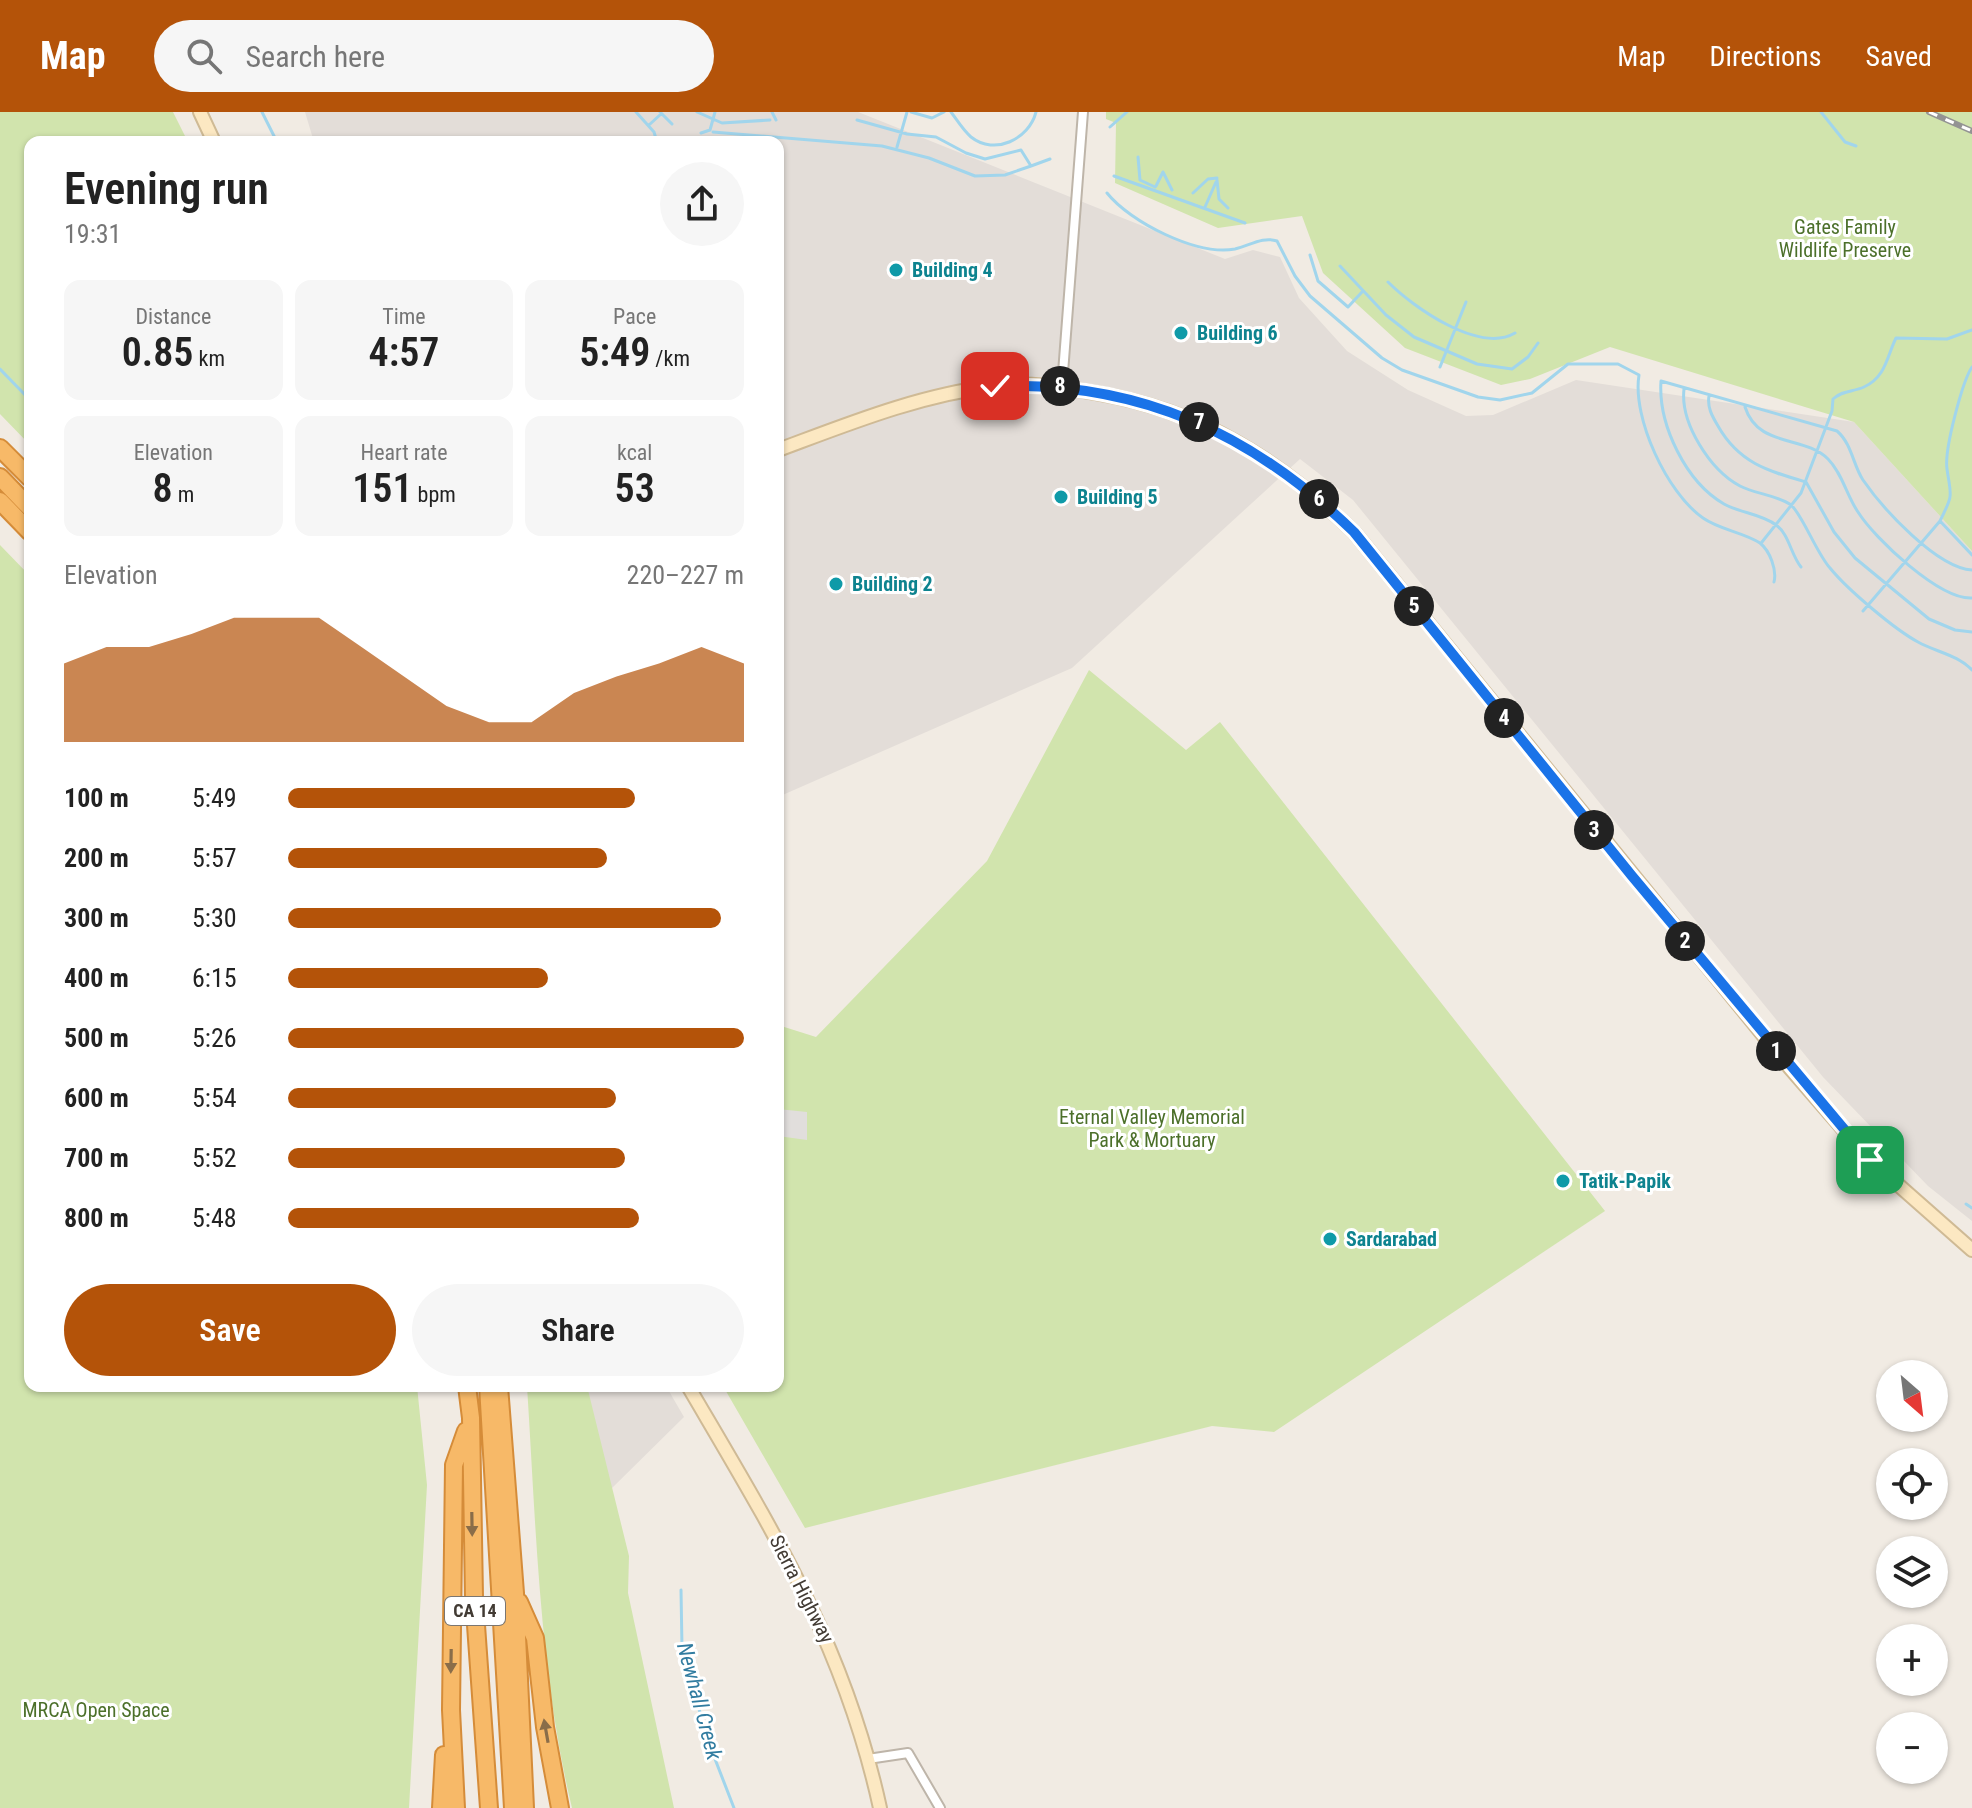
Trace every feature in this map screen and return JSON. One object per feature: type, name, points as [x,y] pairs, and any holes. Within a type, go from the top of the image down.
[{"type":"highway","points":[[0,448],[24,472]]},
{"type":"highway","points":[[0,464],[24,488]]},
{"type":"highway","points":[[0,477],[24,502]]},
{"type":"highway","points":[[0,501],[24,526]]},
{"type":"highway","name":"CA 14","points":[[468,1392],[471,1418],[474,1597],[489,1808]]},
{"type":"highway","points":[[479,1392],[503,1808]]},
{"type":"highway","points":[[488,1392],[513,1808]]},
{"type":"highway","name":"CA 14","points":[[499,1392],[515,1593],[525,1808]]},
{"type":"highway","points":[[456,1808],[451,1710],[454,1465],[471,1418]]},
{"type":"highway","points":[[515,1593],[535,1638],[545,1727],[560,1808]]},
{"type":"highway","points":[[441,1808],[451,1710]]},
{"type":"street","points":[[200,112],[211,136]]},
{"type":"street","points":[[1062,386],[1083,112]]},
{"type":"street","points":[[784,448],[901,406],[957,392],[995,386],[1062,386],[1119,397],[1191,418],[1262,456],[1329,507],[1363,543],[1810,1091],[1870,1160],[1972,1250]]},
{"type":"street","name":"Sierra Highway","points":[[692,1392],[817,1613],[843,1678],[880,1808]]},
{"type":"street","points":[[868,1759],[908,1753],[940,1808]]},
{"type":"shaded area","points":[[305,112],[858,112],[1225,259],[1253,250],[1280,257],[1299,298],[1347,351],[1408,390],[1466,416],[1493,415],[1576,380],[1854,422],[1972,551],[1972,1221],[1928,1186],[1823,1077],[1353,500],[1300,459],[1072,668],[784,794],[784,136],[312,136]]},
{"type":"shaded area","points":[[784,1110],[807,1112],[807,1140],[784,1137]]},
{"type":"shaded area","points":[[587,1392],[669,1392],[684,1417],[611,1489]]},
{"type":"green space","points":[[0,112],[173,112],[185,136],[24,136],[24,439],[0,414]]},
{"type":"green space","name":"Gates Family Wildlife Preserve","points":[[1106,112],[1972,112],[1972,551],[1854,422],[1610,347],[1530,379],[1501,385],[1405,348],[1323,273],[1302,216],[1218,228],[1115,183],[1116,123],[1106,119]]},
{"type":"green space","name":"MRCA Open Space","points":[[0,545],[24,570],[24,1392],[418,1392],[427,1485],[409,1808],[0,1808]]},
{"type":"green space","name":"Eternal Valley Memorial Park & Mortuary","points":[[1089,670],[1186,750],[1220,722],[1605,1211],[1274,1432],[1212,1426],[805,1528],[726,1392],[784,1392],[784,1027],[816,1037],[987,861]]},
{"type":"green space","points":[[527,1392],[588,1392],[629,1556],[628,1593],[674,1808],[572,1808],[552,1704],[536,1545]]},
{"type":"waterway","points":[[262,112],[274,136]]},
{"type":"waterway","points":[[636,112],[655,136]]},
{"type":"waterway","points":[[660,112],[672,124]]},
{"type":"waterway","points":[[697,112],[722,123],[770,120]]},
{"type":"waterway","points":[[701,133],[710,130],[715,112]]},
{"type":"waterway","points":[[772,112],[776,120]]},
{"type":"waterway","points":[[897,147],[907,112]]},
{"type":"waterway","points":[[911,112],[932,118],[944,112]]},
{"type":"waterway","points":[[951,112],[971,137],[990,145],[1000,145],[1019,137],[1036,112]]},
{"type":"waterway","points":[[1110,127],[1127,112]]},
{"type":"waterway","points":[[1821,112],[1845,142],[1856,146]]},
{"type":"waterway","points":[[649,125],[661,114]]},
{"type":"waterway","points":[[857,120],[907,134],[936,137],[985,159],[1021,150],[1031,166],[1050,159]]},
{"type":"waterway","points":[[713,132],[761,136]]},
{"type":"waterway","points":[[784,138],[882,146],[929,158],[975,176],[1005,175],[1031,166]]},
{"type":"waterway","points":[[1138,157],[1140,180],[1155,187]]},
{"type":"waterway","points":[[1163,172],[1172,190]]},
{"type":"waterway","points":[[1156,186],[1163,172]]},
{"type":"waterway","points":[[1114,176],[1245,223]]},
{"type":"waterway","points":[[1193,193],[1208,179],[1217,178]]},
{"type":"waterway","points":[[1217,180],[1219,199],[1228,208]]},
{"type":"waterway","points":[[1205,207],[1216,182]]},
{"type":"waterway","points":[[1107,193],[1131,215],[1184,242],[1220,250],[1261,241],[1277,241],[1295,276],[1310,296],[1382,358],[1402,370],[1478,397],[1500,400],[1532,393],[1568,364],[1618,364],[1639,375],[1641,412],[1665,473],[1677,491],[1703,518],[1760,543],[1772,561],[1774,582]]},
{"type":"waterway","points":[[1310,255],[1318,281],[1348,307],[1362,292]]},
{"type":"waterway","points":[[1340,266],[1386,315],[1414,337],[1477,364],[1512,369],[1528,357],[1538,343]]},
{"type":"waterway","points":[[1388,282],[1430,315],[1466,333],[1500,338],[1515,333]]},
{"type":"waterway","points":[[1440,367],[1466,302]]},
{"type":"waterway","points":[[1762,542],[1801,493],[1832,411],[1833,399],[1864,387],[1877,378],[1896,338],[1947,339],[1972,330]]},
{"type":"waterway","points":[[1863,611],[1940,521],[1948,505],[1948,446],[1959,400],[1972,367]]},
{"type":"waterway","name":"Newhall Creek","points":[[0,369],[24,394]]},
{"type":"waterway","points":[[1801,567],[1776,525],[1724,504],[1698,482],[1677,451],[1670,433],[1664,416],[1661,381],[1837,431],[1846,442],[1863,480],[1897,521],[1943,559],[1972,570]]},
{"type":"waterway","points":[[1684,389],[1684,402],[1692,430],[1718,469],[1740,486],[1791,505],[1825,562],[1859,597],[1908,636],[1972,670]]},
{"type":"waterway","points":[[1709,396],[1709,408],[1714,419],[1735,449],[1756,464],[1806,482],[1834,532],[1855,558],[1929,619],[1955,630],[1972,632]]},
{"type":"waterway","points":[[1745,407],[1760,429],[1807,447],[1828,459],[1866,524],[1909,566],[1943,589],[1972,598]]},
{"type":"waterway","points":[[1940,521],[1972,555]]},
{"type":"waterway","points":[[1966,1204],[1972,1208]]},
{"type":"waterway","name":"Newhall Creek","points":[[681,1590],[682,1648],[708,1741],[734,1808]]},
{"type":"railway","points":[[1929,112],[1972,131]]},
{"type":"place","name":"Building 4","points":[[896,270]]},
{"type":"place","name":"Building 6","points":[[1181,333]]},
{"type":"place","name":"Building 5","points":[[1061,497]]},
{"type":"place","name":"Building 2","points":[[836,584]]},
{"type":"place","name":"Tatik-Papik","points":[[1563,1181]]},
{"type":"place","name":"Sardarabad","points":[[1330,1239]]},
{"type":"route","points":[[995,386],[1062,386],[1119,397],[1191,418],[1262,456],[1329,507],[1354,532],[1632,876],[1870,1160]]}]
